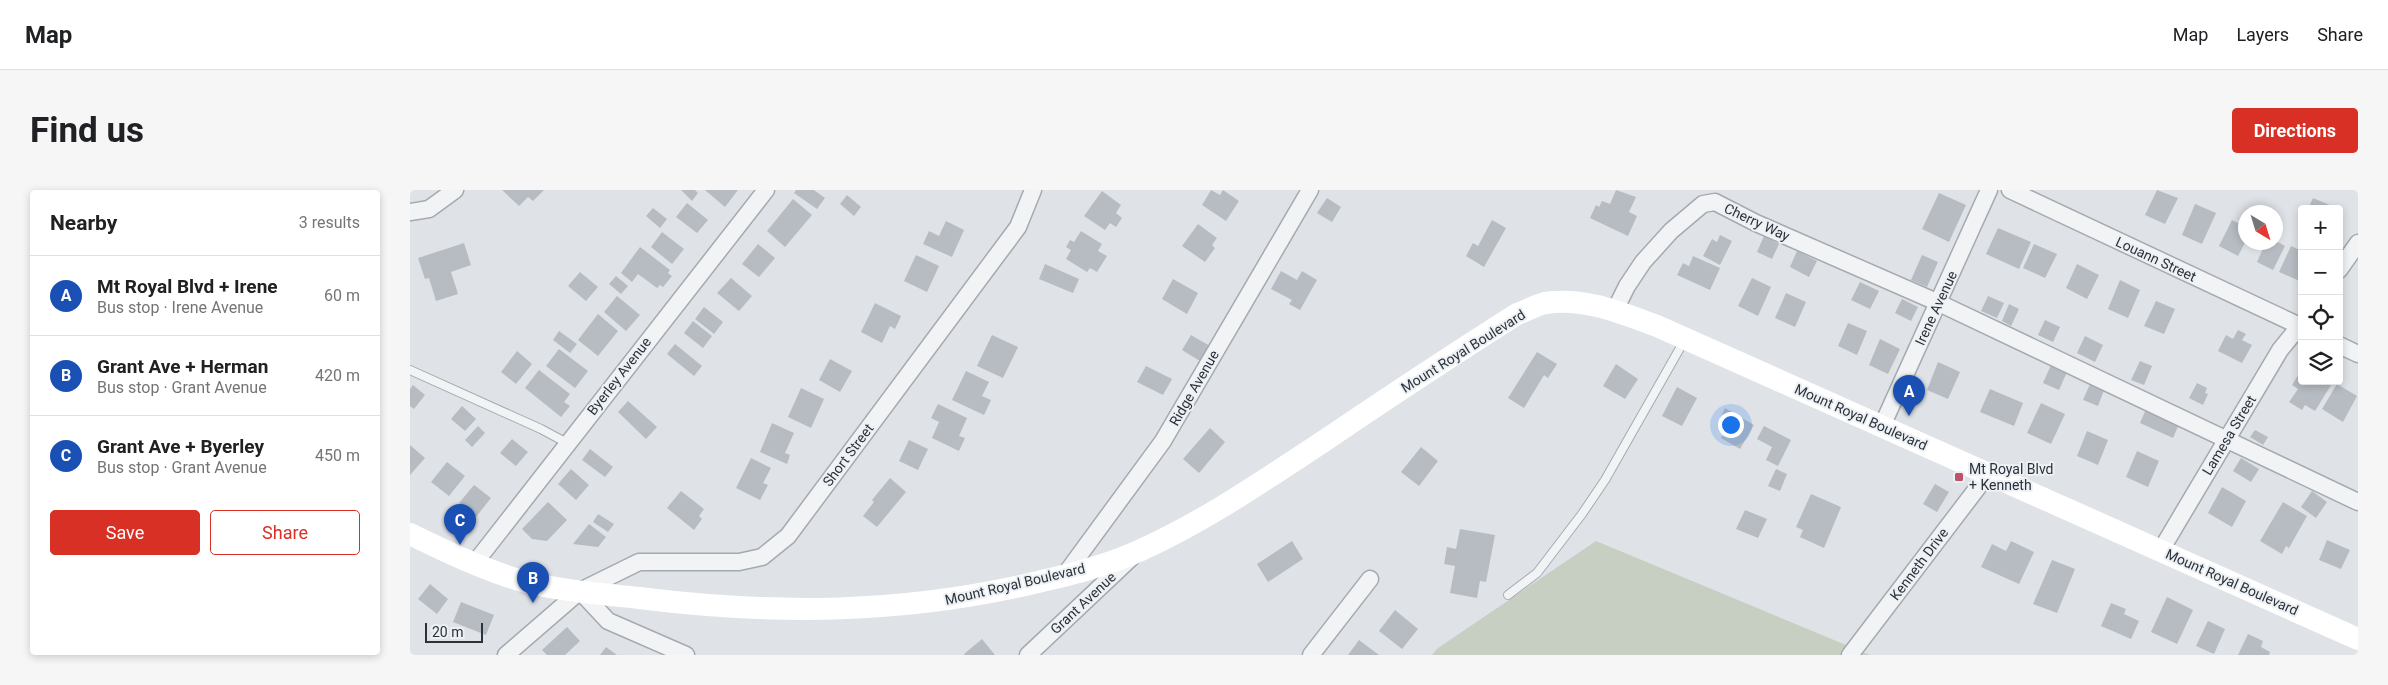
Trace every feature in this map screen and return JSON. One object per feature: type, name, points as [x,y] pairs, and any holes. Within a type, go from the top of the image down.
[{"type":"main road","name":"Mount Royal Boulevard","points":[[580,591],[686,604],[766,609],[855,609],[957,599],[1064,576],[1138,552],[1205,518],[1517,314],[1544,304],[1565,302],[1592,304],[1615,310],[1685,339],[2358,639]]},
{"type":"main road","points":[[410,534],[474,564],[526,581],[580,591]]},
{"type":"street","points":[[410,212],[429,209],[455,190]]},
{"type":"street","name":"Byerley Avenue","points":[[474,564],[766,190]]},
{"type":"street","name":"Short Street","points":[[506,655],[580,591],[639,562],[739,562],[762,557],[788,536],[1018,226],[1033,190]]},
{"type":"street","name":"Ridge Avenue","points":[[1064,576],[1163,442],[1310,190]]},
{"type":"street","name":"Irene Avenue","points":[[1882,426],[1990,190]]},
{"type":"street","name":"Louann Street","points":[[2010,190],[2298,325]]},
{"type":"street","name":"Cherry Way","points":[[1615,310],[1627,286],[1643,262],[1671,231],[1704,204],[1715,202],[1765,227],[1938,303],[2227,438],[2358,502]]},
{"type":"street","points":[[2343,264],[2358,243]]},
{"type":"street","name":"Lamesa Street","points":[[2161,550],[2280,350],[2298,329]]},
{"type":"street","points":[[2343,347],[2358,354]]},
{"type":"street","name":"Kenneth Drive","points":[[1850,655],[1988,474]]},
{"type":"street","name":"Grant Avenue","points":[[1028,655],[1138,552]]},
{"type":"street","points":[[1312,655],[1370,579]]},
{"type":"street","points":[[580,591],[608,621],[686,655]]},
{"type":"lane","points":[[1508,595],[1537,573],[1577,521],[1605,480],[1685,339]]},
{"type":"lane","points":[[410,370],[568,443]]},
{"type":"green space","points":[[1596,541],[1870,655],[1432,655],[1438,648]]},
{"type":"building","points":[[502,190],[544,190],[533,201],[528,197],[519,206]]},
{"type":"building","points":[[681,190],[695,190],[698,193],[692,201]]},
{"type":"building","points":[[705,190],[738,190],[725,207]]},
{"type":"building","points":[[796,190],[814,190],[825,198],[817,209],[794,193]]},
{"type":"building","points":[[1211,190],[1220,195],[1223,190],[1239,201],[1226,221],[1202,205]]},
{"type":"building","points":[[1616,190],[1636,197],[1629,212],[1637,216],[1628,236],[1590,218],[1596,205],[1599,207],[1602,201],[1610,204]]},
{"type":"building","points":[[2157,190],[2178,198],[2165,224],[2145,215]]},
{"type":"building","points":[[1102,191],[1121,205],[1116,213],[1122,218],[1116,227],[1110,223],[1105,230],[1084,216]]},
{"type":"building","points":[[1939,193],[1966,205],[1949,242],[1922,229]]},
{"type":"building","points":[[847,195],[861,207],[854,216],[840,204]]},
{"type":"building","points":[[1327,198],[1341,207],[1332,222],[1317,213]]},
{"type":"building","points":[[2313,198],[2330,205],[2310,205]]},
{"type":"building","points":[[793,199],[812,215],[785,247],[767,231]]},
{"type":"building","points":[[687,203],[708,220],[697,233],[676,217]]},
{"type":"building","points":[[2195,204],[2216,213],[2202,244],[2182,235]]},
{"type":"building","points":[[653,208],[667,219],[660,228],[646,216]]},
{"type":"building","points":[[1492,220],[1506,228],[1484,267],[1466,256],[1473,243],[1478,246]]},
{"type":"building","points":[[2232,220],[2238,223],[2238,250],[2241,250],[2238,256],[2219,246]]},
{"type":"building","points":[[946,221],[964,230],[952,257],[923,244],[929,231],[939,236]]},
{"type":"building","points":[[1198,224],[1217,238],[1212,245],[1215,248],[1205,262],[1182,246]]},
{"type":"building","points":[[1998,228],[2031,242],[2019,269],[1986,254]]},
{"type":"building","points":[[1081,231],[1102,244],[1098,251],[1107,256],[1097,272],[1090,268],[1087,272],[1066,259],[1071,250],[1066,247],[1070,240],[1074,242]]},
{"type":"building","points":[[662,232],[684,249],[672,264],[651,247]]},
{"type":"building","points":[[1720,235],[1732,241],[1720,265],[1703,256],[1712,239],[1717,242]]},
{"type":"building","points":[[1764,236],[1779,244],[1772,259],[1757,252]]},
{"type":"building","points":[[464,243],[471,265],[451,272],[458,294],[436,301],[429,278],[425,279],[418,258]]},
{"type":"building","points":[[758,244],[775,258],[759,277],[742,264]]},
{"type":"building","points":[[2034,244],[2057,254],[2045,278],[2023,268]]},
{"type":"building","points":[[2291,246],[2298,249],[2298,280],[2279,272]]},
{"type":"building","points":[[640,247],[670,270],[668,273],[672,276],[663,287],[660,285],[657,288],[638,274],[632,282],[621,273]]},
{"type":"building","points":[[2262,250],[2283,250],[2273,270],[2257,262]]},
{"type":"building","points":[[1797,251],[1817,261],[1809,277],[1790,267]]},
{"type":"building","points":[[916,255],[939,266],[927,292],[904,281]]},
{"type":"building","points":[[1922,255],[1938,262],[1927,287],[1911,280]]},
{"type":"building","points":[[1693,256],[1720,268],[1710,290],[1677,275],[1683,263],[1689,266]]},
{"type":"building","points":[[1045,264],[1079,279],[1073,293],[1039,279]]},
{"type":"building","points":[[2077,264],[2099,275],[2087,299],[2066,288]]},
{"type":"building","points":[[1281,271],[1297,280],[1302,271],[1317,280],[1300,310],[1289,304],[1292,300],[1271,289]]},
{"type":"building","points":[[580,272],[598,287],[586,301],[568,286]]},
{"type":"building","points":[[616,276],[628,286],[621,294],[609,284]]},
{"type":"building","points":[[731,278],[752,296],[739,311],[717,293]]},
{"type":"building","points":[[1752,278],[1771,287],[1758,316],[1738,306]]},
{"type":"building","points":[[1173,279],[1198,293],[1187,314],[1162,299]]},
{"type":"building","points":[[2120,280],[2140,290],[2128,318],[2108,309]]},
{"type":"building","points":[[1860,282],[1879,291],[1870,309],[1851,300]]},
{"type":"building","points":[[1786,293],[1806,302],[1795,327],[1775,318]]},
{"type":"building","points":[[617,296],[640,315],[626,331],[604,312]]},
{"type":"building","points":[[1988,296],[2004,303],[1997,318],[1981,311]]},
{"type":"building","points":[[1902,299],[1918,307],[1911,321],[1895,313]]},
{"type":"building","points":[[2156,301],[2175,309],[2164,334],[2144,326]]},
{"type":"building","points":[[875,303],[901,316],[895,329],[890,326],[882,343],[861,332]]},
{"type":"building","points":[[2009,304],[2019,309],[2011,326],[2002,321]]},
{"type":"building","points":[[704,307],[723,322],[714,334],[695,319]]},
{"type":"building","points":[[598,314],[618,331],[598,356],[578,340]]},
{"type":"building","points":[[2045,320],[2060,327],[2053,342],[2038,335]]},
{"type":"building","points":[[693,321],[712,336],[703,348],[684,333]]},
{"type":"building","points":[[1848,323],[1867,331],[1857,355],[1838,346]]},
{"type":"building","points":[[2238,330],[2246,334],[2242,340],[2252,345],[2242,363],[2218,351],[2226,335],[2233,339]]},
{"type":"building","points":[[559,331],[577,344],[570,353],[553,340]]},
{"type":"building","points":[[992,335],[1018,347],[1003,378],[977,366]]},
{"type":"building","points":[[1191,335],[1210,346],[1200,361],[1182,350]]},
{"type":"building","points":[[2085,336],[2103,345],[2095,362],[2077,353]]},
{"type":"building","points":[[1880,339],[1900,349],[1888,374],[1869,365]]},
{"type":"building","points":[[675,344],[702,366],[694,376],[667,354]]},
{"type":"building","points":[[559,349],[588,371],[575,388],[546,366]]},
{"type":"building","points":[[517,351],[532,364],[516,384],[501,372]]},
{"type":"building","points":[[1537,352],[1557,364],[1548,378],[1544,375],[1524,408],[1508,398]]},
{"type":"building","points":[[830,359],[852,371],[840,392],[819,380]]},
{"type":"building","points":[[2140,361],[2152,366],[2144,385],[2131,380]]},
{"type":"building","points":[[1938,362],[1960,372],[1948,399],[1927,390]]},
{"type":"building","points":[[1616,364],[1638,379],[1625,399],[1603,386]]},
{"type":"building","points":[[2051,365],[2067,372],[2059,390],[2043,383]]},
{"type":"building","points":[[1146,366],[1172,379],[1163,395],[1137,382]]},
{"type":"building","points":[[539,370],[570,394],[564,402],[570,406],[561,417],[525,388]]},
{"type":"building","points":[[966,371],[989,382],[982,396],[991,400],[984,415],[952,400]]},
{"type":"building","points":[[2298,375],[2298,385],[2331,385],[2315,411],[2305,405],[2302,410],[2289,402],[2298,389],[2292,385]]},
{"type":"building","points":[[2197,383],[2207,388],[2205,393],[2208,394],[2203,405],[2189,398]]},
{"type":"building","points":[[2090,384],[2104,390],[2098,406],[2083,400]]},
{"type":"building","points":[[413,385],[425,395],[414,409],[410,406],[410,389]]},
{"type":"building","points":[[2336,385],[2357,396],[2343,422],[2322,409]]},
{"type":"building","points":[[1677,387],[1697,398],[1682,426],[1662,416]]},
{"type":"building","points":[[801,388],[824,399],[811,428],[788,417]]},
{"type":"building","points":[[1990,389],[2023,403],[2014,426],[1980,412]]},
{"type":"building","points":[[628,401],[657,427],[646,439],[618,412]]},
{"type":"building","points":[[2041,403],[2065,414],[2051,444],[2027,433]]},
{"type":"building","points":[[938,404],[967,418],[959,436],[965,438],[959,451],[932,438],[939,422],[931,418]]},
{"type":"building","points":[[462,406],[476,419],[465,431],[451,419]]},
{"type":"building","points":[[2147,407],[2180,422],[2173,438],[2140,423]]},
{"type":"building","points":[[1725,408],[1754,425],[1740,449],[1721,438],[1728,426],[1719,421]]},
{"type":"building","points":[[772,423],[794,433],[785,453],[790,455],[787,464],[760,452]]},
{"type":"building","points":[[478,426],[485,433],[472,447],[465,440]]},
{"type":"building","points":[[1764,426],[1791,440],[1778,466],[1766,460],[1772,447],[1757,439]]},
{"type":"building","points":[[1210,428],[1225,442],[1199,473],[1183,459]]},
{"type":"building","points":[[2255,430],[2268,437],[2263,445],[2250,437]]},
{"type":"building","points":[[2087,431],[2108,440],[2098,465],[2077,456]]},
{"type":"building","points":[[512,439],[528,452],[516,466],[500,453]]},
{"type":"building","points":[[909,440],[928,449],[918,470],[899,461]]},
{"type":"building","points":[[410,445],[425,458],[410,475]]},
{"type":"building","points":[[1421,447],[1438,461],[1419,486],[1401,472]]},
{"type":"building","points":[[590,449],[613,467],[605,477],[582,460]]},
{"type":"building","points":[[2137,451],[2159,461],[2148,487],[2126,477]]},
{"type":"building","points":[[751,458],[771,468],[763,483],[768,485],[760,500],[736,488]]},
{"type":"building","points":[[2241,458],[2259,469],[2251,482],[2233,471]]},
{"type":"building","points":[[447,462],[465,476],[449,496],[431,482]]},
{"type":"building","points":[[571,469],[589,485],[576,500],[558,484]]},
{"type":"building","points":[[1776,469],[1787,474],[1780,491],[1768,486]]},
{"type":"building","points":[[890,478],[906,492],[877,527],[863,516],[874,502],[872,500]]},
{"type":"building","points":[[1935,484],[1949,492],[1937,512],[1923,504]]},
{"type":"building","points":[[474,485],[491,498],[476,517],[459,503]]},
{"type":"building","points":[[2222,487],[2246,501],[2232,527],[2208,513]]},
{"type":"building","points":[[681,491],[704,509],[699,516],[702,519],[694,530],[667,508]]},
{"type":"building","points":[[2312,491],[2327,502],[2316,518],[2301,507]]},
{"type":"building","points":[[1811,494],[1841,507],[1824,548],[1800,537],[1803,530],[1796,527]]},
{"type":"building","points":[[548,502],[567,520],[547,541],[532,539],[522,529]]},
{"type":"building","points":[[2283,502],[2307,516],[2289,548],[2286,546],[2282,554],[2260,541]]},
{"type":"building","points":[[1745,510],[1767,519],[1758,538],[1736,529]]},
{"type":"building","points":[[598,514],[614,524],[608,532],[593,522]]},
{"type":"building","points":[[589,524],[606,537],[598,547],[573,544]]},
{"type":"building","points":[[1460,529],[1495,535],[1486,582],[1480,581],[1477,598],[1450,593],[1455,566],[1444,564],[1447,547],[1456,549]]},
{"type":"building","points":[[2327,540],[2350,550],[2341,569],[2319,560]]},
{"type":"building","points":[[1292,541],[1303,559],[1268,582],[1257,564]]},
{"type":"building","points":[[2011,541],[2034,552],[2019,584],[1981,567],[1992,544],[2006,551]]},
{"type":"building","points":[[2052,560],[2075,569],[2057,613],[2033,604]]},
{"type":"building","points":[[430,584],[448,599],[437,614],[418,599]]},
{"type":"building","points":[[2167,597],[2193,610],[2177,644],[2151,632]]},
{"type":"building","points":[[461,602],[494,615],[486,635],[453,622]]},
{"type":"building","points":[[2111,603],[2126,609],[2124,614],[2139,621],[2131,639],[2101,626]]},
{"type":"building","points":[[1395,610],[1418,629],[1402,649],[1379,631]]},
{"type":"building","points":[[2208,621],[2225,629],[2214,654],[2196,646]]},
{"type":"building","points":[[567,627],[580,641],[565,655],[547,655],[542,650]]},
{"type":"building","points":[[2248,634],[2263,641],[2261,647],[2270,652],[2269,655],[2238,655]]},
{"type":"building","points":[[982,639],[995,655],[964,654]]},
{"type":"building","points":[[1359,640],[1379,655],[1348,655]]},
{"type":"building","points":[[606,647],[617,655],[600,655]]},
{"type":"place","name":"Mt Royal Blvd + Irene","points":[[1909,416]]},
{"type":"place","name":"Mt Royal Blvd + Kenneth","points":[[1959,477]]},
{"type":"place","name":"Grant Ave + Byerley","points":[[460,545]]},
{"type":"place","name":"Grant Ave + Herman","points":[[533,603]]}]
